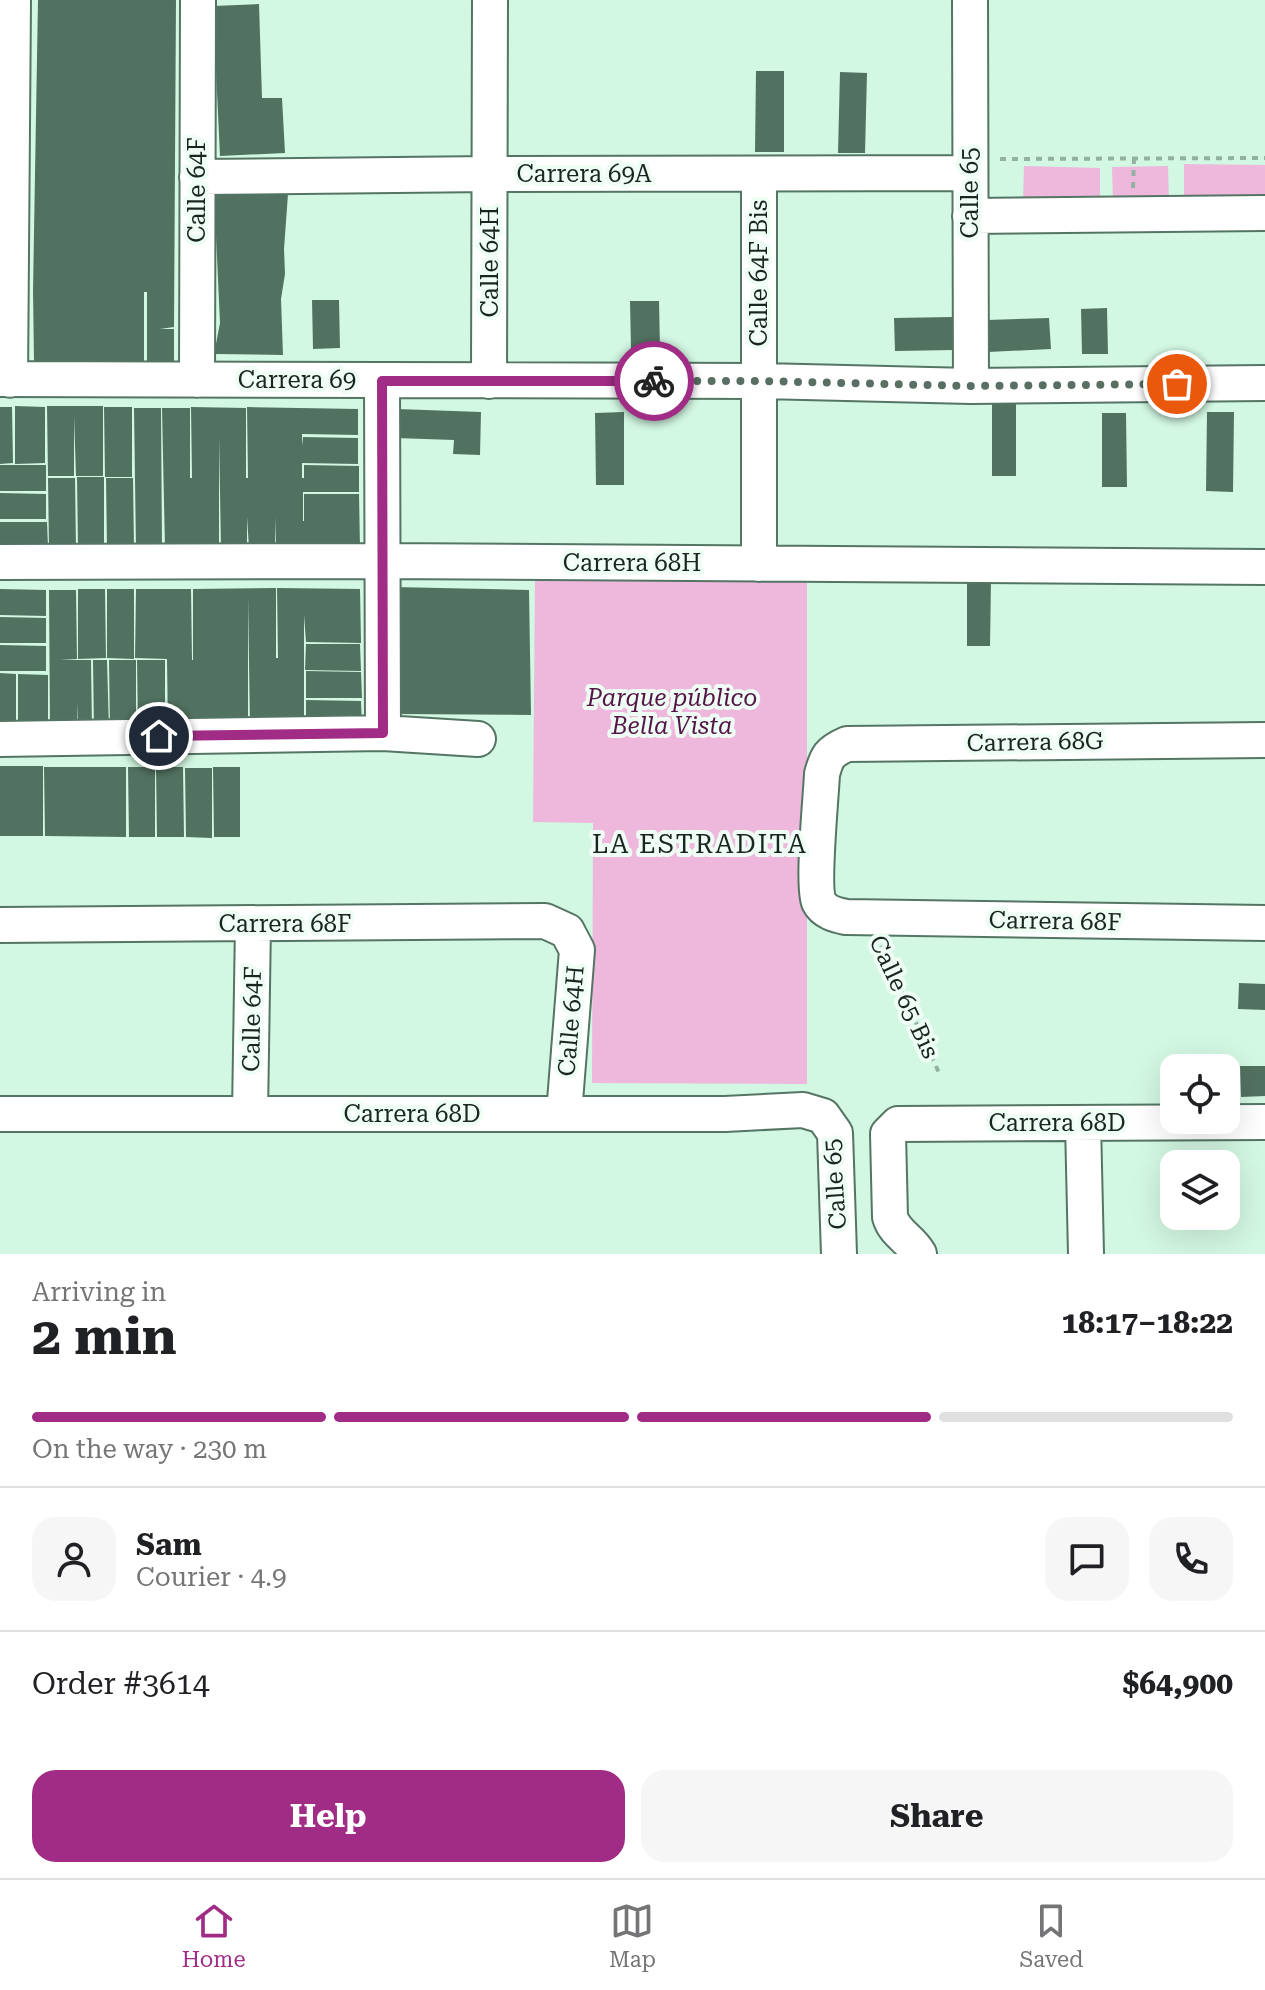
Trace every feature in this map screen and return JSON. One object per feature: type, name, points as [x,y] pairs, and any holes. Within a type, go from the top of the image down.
[{"type":"street","points":[[5,380],[13,0]]},
{"type":"street","name":"Calle 64F","points":[[197,380],[198,0]]},
{"type":"street","name":"Calle 64H","points":[[489,381],[490,0]]},
{"type":"street","name":"Calle 65","points":[[970,0],[971,386]]},
{"type":"street","name":"Carrera 69A","points":[[197,177],[759,174],[970,166]]},
{"type":"street","name":"Calle 64F Bis","points":[[759,174],[759,564]]},
{"type":"street","points":[[970,216],[1265,213]]},
{"type":"street","name":"Carrera 69","points":[[5,380],[759,381],[971,386],[1265,383]]},
{"type":"street","points":[[382,381],[383,733]]},
{"type":"street","name":"Carrera 68H","points":[[0,562],[382,561],[1265,567]]},
{"type":"street","points":[[0,739],[383,733],[478,739]]},
{"type":"street","name":"Carrera 68G","points":[[822,774],[832,751],[847,744],[1265,740]]},
{"type":"street","name":"Calle 65 Bis","points":[[822,774],[817,882],[819,902],[831,914],[857,918]]},
{"type":"street","name":"Carrera 68F","points":[[857,918],[1265,923]]},
{"type":"street","name":"Carrera 68F","points":[[0,925],[545,921],[567,931]]},
{"type":"street","name":"Calle 64F","points":[[250,1114],[253,924]]},
{"type":"street","name":"Calle 64H","points":[[564,1114],[577,950],[567,931]]},
{"type":"street","name":"Carrera 68D","points":[[0,1114],[725,1114],[803,1110],[823,1116]]},
{"type":"street","name":"Calle 65","points":[[823,1116],[835,1133],[839,1254]]},
{"type":"street","name":"Carrera 68D","points":[[919,1254],[913,1244],[897,1232],[890,1217],[888,1134],[898,1124],[1265,1122]]},
{"type":"street","points":[[1083,1123],[1086,1254]]},
{"type":"path","points":[[970,166],[1265,158]]},
{"type":"path","name":"Calle 65 Bis","points":[[857,918],[940,1075]]},
{"type":"green space","points":[[1184,164],[1265,165],[1265,201],[1184,200]]},
{"type":"green space","points":[[1024,166],[1100,168],[1100,205],[1023,204]]},
{"type":"green space","points":[[1168,166],[1169,203],[1113,204],[1112,167]]},
{"type":"green space","name":"Parque público Bella Vista","points":[[535,574],[807,578],[807,1084],[592,1083],[593,823],[533,822]]},
{"type":"building","points":[[38,0],[176,0],[174,327],[160,329],[174,329],[174,363],[147,363],[147,292],[144,292],[144,361],[34,361]]},
{"type":"building","points":[[259,4],[262,98],[282,98],[285,153],[220,156],[213,6]]},
{"type":"building","points":[[756,71],[784,71],[784,152],[755,152]]},
{"type":"building","points":[[840,72],[867,73],[865,153],[838,153]]},
{"type":"building","points":[[214,192],[288,194],[281,299],[283,355],[214,354],[220,323]]},
{"type":"building","points":[[312,300],[339,300],[340,348],[313,349]]},
{"type":"building","points":[[630,301],[659,301],[660,348],[631,349]]},
{"type":"building","points":[[1107,308],[1108,354],[1082,354],[1081,309]]},
{"type":"building","points":[[952,317],[953,350],[895,351],[894,318]]},
{"type":"building","points":[[1049,318],[1051,349],[988,352],[987,320]]},
{"type":"building","points":[[992,404],[1016,404],[1016,476],[992,476]]},
{"type":"building","points":[[15,406],[45,407],[45,463],[15,464]]},
{"type":"building","points":[[47,406],[103,406],[103,476],[76,476],[74,416],[74,476],[48,476]]},
{"type":"building","points":[[0,407],[12,407],[13,463],[0,464]]},
{"type":"building","points":[[104,407],[132,407],[132,477],[105,477]]},
{"type":"building","points":[[191,407],[246,408],[246,478],[247,407],[358,409],[358,435],[302,434],[302,446],[303,437],[358,438],[358,464],[302,463],[302,478],[304,465],[359,466],[359,492],[303,492],[303,521],[304,494],[359,494],[360,548],[276,547],[276,517],[275,547],[249,548],[247,517],[247,548],[221,548],[219,437],[219,548],[165,548],[162,408],[190,408],[192,478]]},
{"type":"building","points":[[134,408],[161,408],[162,548],[136,549]]},
{"type":"building","points":[[397,409],[481,412],[480,455],[453,454],[454,440],[395,438]]},
{"type":"building","points":[[624,412],[624,485],[596,485],[595,413]]},
{"type":"building","points":[[1207,412],[1234,412],[1233,492],[1206,491]]},
{"type":"building","points":[[1102,413],[1126,413],[1127,487],[1102,487]]},
{"type":"building","points":[[0,465],[46,465],[46,491],[0,491]]},
{"type":"building","points":[[77,477],[104,477],[104,547],[78,547]]},
{"type":"building","points":[[48,478],[75,478],[76,548],[49,548]]},
{"type":"building","points":[[106,478],[133,478],[134,548],[107,548]]},
{"type":"building","points":[[0,493],[46,494],[46,519],[0,519]]},
{"type":"building","points":[[0,522],[47,522],[48,547],[0,548]]},
{"type":"building","points":[[991,580],[990,646],[967,646],[967,581]]},
{"type":"building","points":[[394,587],[529,590],[531,715],[396,714]]},
{"type":"building","points":[[276,588],[276,658],[277,588],[360,589],[361,643],[306,642],[304,615],[304,728],[278,728],[278,717],[277,728],[250,728],[248,596],[248,729],[168,729],[167,659],[135,658],[136,589],[191,589],[193,660],[193,589]]},
{"type":"building","points":[[0,589],[46,590],[46,616],[0,615]]},
{"type":"building","points":[[78,589],[105,589],[106,658],[78,659]]},
{"type":"building","points":[[107,589],[134,589],[134,659],[107,658]]},
{"type":"building","points":[[49,590],[76,590],[77,659],[60,660],[91,660],[92,730],[78,730],[78,702],[77,730],[50,730]]},
{"type":"building","points":[[0,617],[46,618],[46,643],[0,643]]},
{"type":"building","points":[[306,644],[360,644],[361,671],[305,670]]},
{"type":"building","points":[[0,645],[46,646],[46,671],[0,671]]},
{"type":"building","points":[[93,660],[107,660],[109,731],[94,731]]},
{"type":"building","points":[[109,660],[136,660],[136,730],[110,730]]},
{"type":"building","points":[[137,660],[165,660],[165,730],[138,730]]},
{"type":"building","points":[[306,671],[361,672],[362,698],[306,698]]},
{"type":"building","points":[[0,673],[16,674],[16,727],[0,728]]},
{"type":"building","points":[[18,674],[48,675],[48,727],[18,728]]},
{"type":"building","points":[[306,700],[361,701],[362,727],[306,726]]},
{"type":"building","points":[[0,766],[43,766],[43,836],[0,836]]},
{"type":"building","points":[[44,767],[126,767],[126,837],[45,836]]},
{"type":"building","points":[[128,767],[155,767],[155,837],[129,837]]},
{"type":"building","points":[[156,767],[183,767],[184,837],[157,837]]},
{"type":"building","points":[[213,767],[240,767],[240,837],[214,837]]},
{"type":"building","points":[[185,768],[212,768],[212,838],[186,837]]},
{"type":"building","points":[[1239,983],[1265,984],[1265,1010],[1238,1009]]},
{"type":"building","points":[[1240,1066],[1265,1066],[1265,1096],[1241,1097]]},
{"type":"way so far","points":[[654,381],[971,386],[1177,384]]},
{"type":"district","name":"LA ESTRADITA","points":[[700,844]]},
{"type":"route","points":[[159,736],[383,733],[382,381],[654,381]]}]
